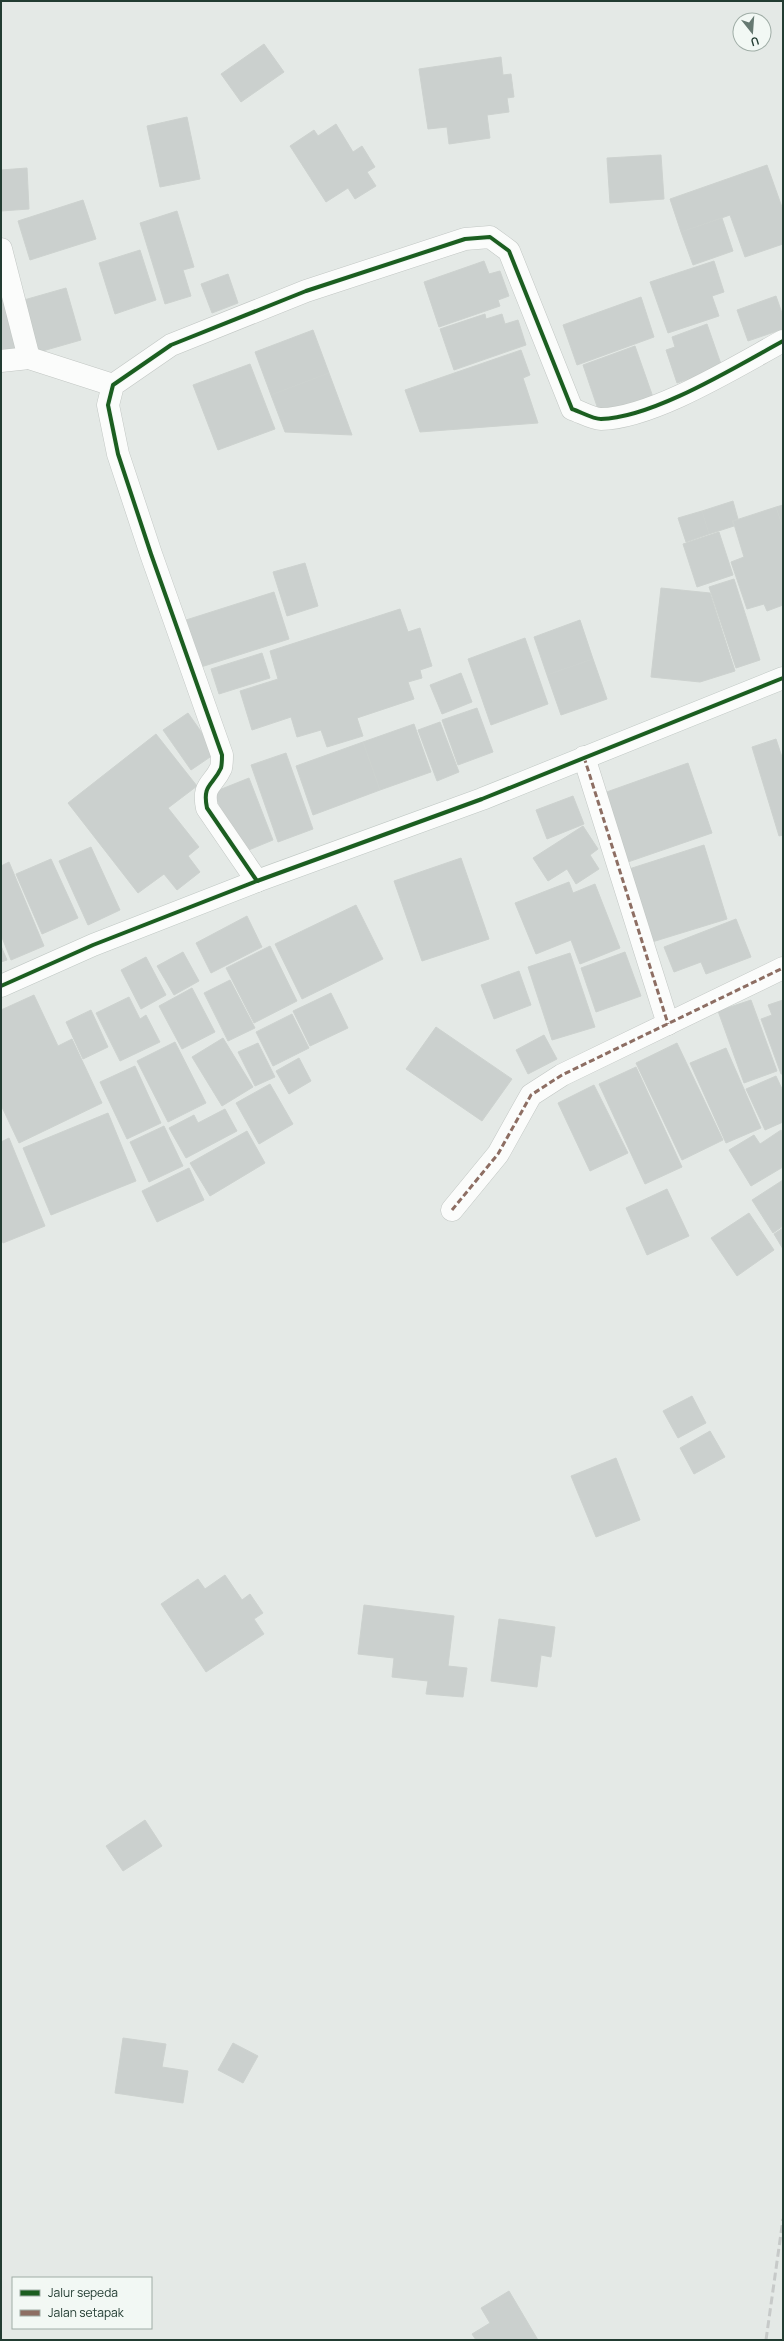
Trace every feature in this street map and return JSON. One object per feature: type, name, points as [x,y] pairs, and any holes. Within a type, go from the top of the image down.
[{"type":"street","points":[[257,881],[207,808],[205,796],[207,786],[221,768],[222,755],[151,554],[118,454],[108,405],[112,385],[170,345],[306,291],[465,239],[490,237],[509,251],[572,409],[600,419],[638,412],[701,385],[783,341]]},
{"type":"street","points":[[1,249],[28,358]]},
{"type":"street","points":[[1,361],[28,358],[112,385]]},
{"type":"street","points":[[1,986],[93,945],[257,881],[475,802],[783,678]]},
{"type":"street","points":[[584,757],[668,1024]]},
{"type":"street","points":[[452,1210],[498,1154],[531,1095],[562,1074],[783,968]]},
{"type":"building","points":[[264,44],[284,72],[241,102],[221,74]]},
{"type":"building","points":[[501,57],[503,75],[511,74],[514,97],[507,98],[509,112],[487,115],[490,138],[449,144],[447,127],[428,129],[419,69]]},
{"type":"building","points":[[187,117],[200,179],[160,187],[147,126]]},
{"type":"building","points":[[336,124],[353,152],[362,146],[375,167],[367,172],[376,186],[355,199],[348,188],[326,202],[290,146],[314,130],[318,136]]},
{"type":"building","points":[[661,155],[664,199],[610,203],[607,158]]},
{"type":"building","points":[[767,165],[783,210],[783,244],[745,257],[730,215],[681,232],[670,199]]},
{"type":"building","points":[[27,168],[29,209],[1,211],[1,170]]},
{"type":"building","points":[[83,200],[96,239],[30,260],[18,221]]},
{"type":"building","points":[[177,211],[194,267],[183,270],[191,296],[165,304],[140,223]]},
{"type":"building","points":[[722,218],[733,251],[693,265],[681,232]]},
{"type":"building","points":[[140,250],[156,300],[115,314],[99,263]]},
{"type":"building","points":[[484,261],[489,274],[500,271],[509,296],[498,300],[500,306],[439,327],[424,282]]},
{"type":"building","points":[[714,261],[724,292],[712,296],[719,316],[668,333],[650,282]]},
{"type":"building","points":[[228,274],[238,303],[212,313],[201,284]]},
{"type":"building","points":[[66,288],[81,340],[32,354],[17,302]]},
{"type":"building","points":[[1,292],[22,347],[1,353]]},
{"type":"building","points":[[776,296],[783,316],[783,329],[748,341],[737,310]]},
{"type":"building","points":[[641,297],[654,337],[577,365],[563,325]]},
{"type":"building","points":[[485,314],[486,319],[502,314],[505,324],[518,320],[526,345],[454,370],[440,329]]},
{"type":"building","points":[[707,324],[722,367],[677,383],[666,350],[675,347],[672,337]]},
{"type":"building","points":[[313,330],[329,373],[271,395],[255,352]]},
{"type":"building","points":[[635,346],[654,400],[601,418],[583,365]]},
{"type":"building","points":[[521,350],[530,375],[523,378],[538,423],[420,432],[405,390]]},
{"type":"building","points":[[250,364],[275,429],[218,450],[193,385]]},
{"type":"building","points":[[329,373],[352,435],[285,432],[271,395]]},
{"type":"building","points":[[733,501],[738,519],[732,521],[734,526],[709,534],[702,511]]},
{"type":"building","points":[[783,505],[783,528],[776,507]]},
{"type":"building","points":[[776,507],[783,528],[783,605],[767,611],[764,604],[747,609],[731,562],[744,557],[733,521]]},
{"type":"building","points":[[702,511],[709,534],[686,542],[678,518]]},
{"type":"building","points":[[719,532],[733,575],[697,587],[683,544]]},
{"type":"building","points":[[305,563],[318,606],[287,616],[273,572]]},
{"type":"building","points":[[734,579],[760,660],[736,668],[709,587]]},
{"type":"building","points":[[661,588],[710,593],[735,671],[700,682],[651,677]]},
{"type":"building","points":[[274,592],[289,639],[201,667],[186,620]]},
{"type":"building","points":[[400,609],[408,632],[420,628],[432,666],[420,670],[422,678],[408,682],[414,699],[357,718],[363,736],[327,747],[321,730],[297,737],[291,717],[252,730],[240,691],[278,679],[270,651]]},
{"type":"building","points":[[580,620],[593,659],[547,675],[534,637]]},
{"type":"building","points":[[525,638],[548,704],[491,725],[468,659]]},
{"type":"building","points":[[262,653],[270,678],[219,694],[211,669]]},
{"type":"building","points":[[593,659],[607,699],[561,715],[547,675]]},
{"type":"building","points":[[461,673],[472,702],[442,714],[430,685]]},
{"type":"building","points":[[477,708],[493,752],[458,765],[442,720]]},
{"type":"building","points":[[188,713],[216,753],[191,770],[163,730]]},
{"type":"building","points":[[440,722],[459,772],[437,781],[418,730]]},
{"type":"building","points":[[414,724],[431,772],[380,790],[363,742]]},
{"type":"building","points":[[156,734],[197,786],[168,808],[199,847],[188,856],[200,872],[177,890],[164,874],[138,893],[68,803]]},
{"type":"building","points":[[776,739],[783,760],[783,835],[779,836],[752,747]]},
{"type":"building","points":[[363,742],[380,790],[313,815],[296,766]]},
{"type":"building","points":[[286,753],[313,829],[278,842],[251,765]]},
{"type":"building","points":[[688,763],[712,833],[625,863],[601,794]]},
{"type":"building","points":[[249,778],[273,840],[239,854],[214,792]]},
{"type":"building","points":[[573,796],[584,824],[547,839],[536,810]]},
{"type":"building","points":[[583,826],[598,849],[590,855],[599,869],[576,884],[567,869],[548,881],[533,858]]},
{"type":"building","points":[[704,845],[727,919],[652,942],[629,869]]},
{"type":"building","points":[[91,847],[120,910],[88,925],[59,861]]},
{"type":"building","points":[[461,858],[489,939],[422,961],[394,881]]},
{"type":"building","points":[[51,859],[78,918],[42,934],[16,874]]},
{"type":"building","points":[[9,862],[44,946],[11,960],[1,935],[1,866]]},
{"type":"building","points":[[569,882],[573,893],[595,884],[620,948],[580,964],[571,940],[536,954],[515,903]]},
{"type":"building","points":[[356,905],[383,959],[302,999],[275,944]]},
{"type":"building","points":[[247,916],[262,947],[211,973],[196,943]]},
{"type":"building","points":[[736,919],[751,957],[706,974],[701,962],[674,972],[664,947]]},
{"type":"building","points":[[1,946],[7,960],[1,962]]},
{"type":"building","points":[[270,946],[297,1001],[254,1023],[226,968]]},
{"type":"building","points":[[183,952],[199,981],[174,995],[157,966]]},
{"type":"building","points":[[625,952],[641,996],[596,1012],[581,968]]},
{"type":"building","points":[[570,953],[595,1027],[552,1040],[528,967]]},
{"type":"building","points":[[146,957],[166,995],[141,1009],[121,970]]},
{"type":"building","points":[[519,971],[531,1005],[494,1019],[481,985]]},
{"type":"building","points":[[230,980],[255,1028],[228,1041],[204,993]]},
{"type":"building","points":[[192,988],[215,1032],[182,1049],[159,1006]]},
{"type":"building","points":[[331,993],[348,1028],[310,1046],[293,1011]]},
{"type":"building","points":[[34,995],[58,1046],[72,1039],[102,1103],[19,1143],[1,1105],[1,1010]]},
{"type":"building","points":[[129,997],[140,1019],[146,1015],[160,1042],[120,1061],[96,1013]]},
{"type":"building","points":[[751,1000],[777,1071],[744,1083],[718,1011]]},
{"type":"building","points":[[783,1000],[783,1074],[781,1074],[761,1019],[772,1015],[768,1005]]},
{"type":"building","points":[[91,1010],[108,1047],[83,1059],[66,1022]]},
{"type":"building","points":[[292,1014],[309,1048],[273,1066],[256,1032]]},
{"type":"building","points":[[436,1027],[512,1079],[482,1121],[406,1069]]},
{"type":"building","points":[[544,1035],[557,1059],[528,1074],[516,1050]]},
{"type":"building","points":[[223,1038],[253,1087],[222,1106],[192,1057]]},
{"type":"building","points":[[175,1042],[206,1103],[168,1122],[137,1061]]},
{"type":"building","points":[[258,1043],[275,1077],[255,1086],[238,1052]]},
{"type":"building","points":[[677,1043],[723,1140],[682,1160],[636,1063]]},
{"type":"building","points":[[726,1048],[761,1128],[726,1143],[690,1063]]},
{"type":"building","points":[[299,1058],[311,1081],[289,1094],[276,1071]]},
{"type":"building","points":[[135,1066],[161,1123],[127,1139],[100,1082]]},
{"type":"building","points":[[636,1067],[682,1167],[645,1184],[599,1084]]},
{"type":"building","points":[[776,1076],[783,1091],[783,1122],[765,1130],[746,1089]]},
{"type":"building","points":[[270,1084],[293,1124],[259,1144],[236,1103]]},
{"type":"building","points":[[594,1085],[628,1153],[590,1171],[558,1103]]},
{"type":"building","points":[[225,1109],[237,1131],[186,1158],[169,1128],[194,1115],[198,1123]]},
{"type":"building","points":[[108,1113],[136,1181],[51,1215],[23,1148]]},
{"type":"building","points":[[164,1126],[183,1166],[149,1182],[130,1142]]},
{"type":"building","points":[[781,1130],[783,1133],[783,1167],[751,1186],[729,1150],[754,1135],[760,1144]]},
{"type":"building","points":[[247,1131],[265,1163],[210,1196],[190,1163]]},
{"type":"building","points":[[9,1138],[45,1226],[3,1243],[1,1238],[1,1142]]},
{"type":"building","points":[[189,1168],[204,1200],[157,1222],[142,1191]]},
{"type":"building","points":[[783,1180],[783,1226],[773,1233],[752,1200]]},
{"type":"building","points":[[667,1189],[689,1236],[647,1255],[626,1208]]},
{"type":"building","points":[[749,1213],[774,1250],[737,1276],[711,1238]]},
{"type":"building","points":[[783,1228],[783,1249],[774,1234]]},
{"type":"building","points":[[692,1396],[706,1423],[678,1438],[663,1411]]},
{"type":"building","points":[[710,1431],[725,1457],[694,1474],[680,1448]]},
{"type":"building","points":[[616,1458],[640,1520],[596,1537],[571,1476]]},
{"type":"building","points":[[225,1575],[242,1600],[250,1594],[263,1613],[254,1619],[264,1634],[206,1672],[161,1604],[198,1579],[205,1589]]},
{"type":"building","points":[[364,1605],[454,1616],[448,1666],[467,1668],[463,1697],[426,1694],[428,1681],[392,1677],[394,1658],[358,1654]]},
{"type":"building","points":[[499,1619],[555,1627],[551,1657],[541,1655],[537,1687],[491,1681]]},
{"type":"building","points":[[145,1820],[162,1846],[123,1871],[106,1846]]},
{"type":"building","points":[[123,2038],[166,2044],[162,2067],[188,2071],[183,2103],[115,2093]]},
{"type":"building","points":[[233,2043],[258,2056],[243,2083],[218,2070]]},
{"type":"building","points":[[509,2291],[538,2340],[476,2340],[472,2334],[490,2323],[481,2308]]},
{"type":"railway","points":[[766,2340],[783,2219]]},
{"type":"marked path","points":[[584,757],[668,1024]]},
{"type":"marked path","points":[[452,1210],[498,1154],[531,1095],[562,1075],[783,968]]},
{"type":"cycle path","points":[[257,881],[207,808],[207,790],[221,768],[222,755],[151,554],[118,454],[108,405],[113,385],[171,345],[306,291],[465,239],[490,237],[509,251],[572,409],[591,417],[601,419],[622,416],[645,410],[694,389],[783,341]]},
{"type":"cycle path","points":[[1,986],[93,945],[257,881],[482,799],[783,678]]}]
